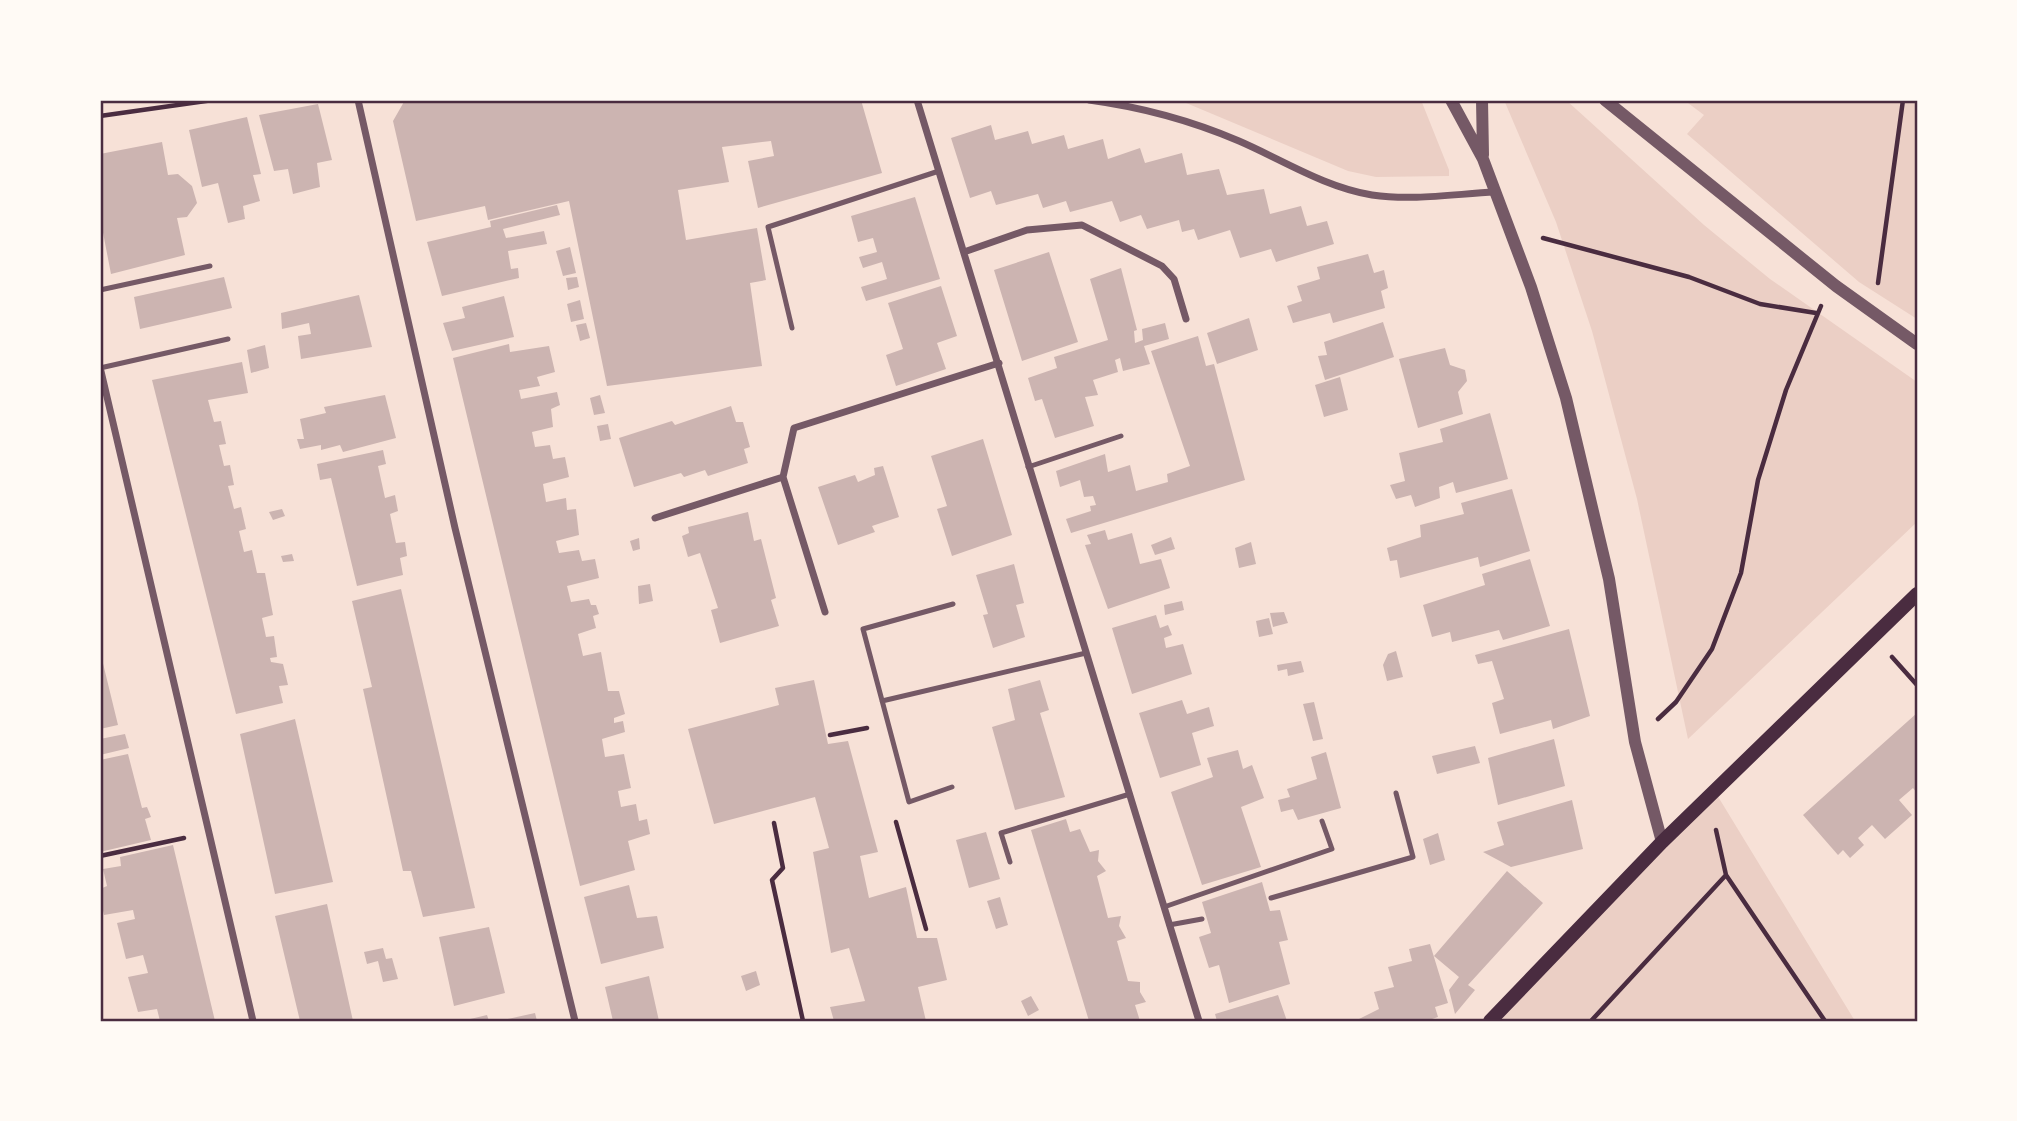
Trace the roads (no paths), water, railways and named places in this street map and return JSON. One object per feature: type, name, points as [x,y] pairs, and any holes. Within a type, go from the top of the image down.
[{"type":"main road","points":[[1490,1021],[1706,798],[1917,594]]},
{"type":"street","points":[[358,100],[458,541],[575,1021]]},
{"type":"street","points":[[917,100],[1199,1021]]},
{"type":"street","points":[[1089,100],[1124,105],[1198,124],[1320,180],[1372,195],[1394,197],[1495,192]]},
{"type":"street","points":[[1451,100],[1483,159],[1550,343],[1595,513],[1635,742],[1662,842]]},
{"type":"street","points":[[1482,100],[1480,126],[1483,159]]},
{"type":"street","points":[[1605,100],[1874,316],[1917,344]]},
{"type":"street","points":[[964,251],[1027,230],[1082,225],[1162,266],[1174,279],[1186,319]]},
{"type":"street","points":[[825,611],[783,477],[794,428],[999,363]]},
{"type":"street","points":[[100,368],[253,1021]]},
{"type":"street","points":[[655,518],[783,477]]},
{"type":"lane","points":[[792,328],[768,227],[939,171]]},
{"type":"lane","points":[[100,290],[210,266]]},
{"type":"lane","points":[[100,368],[228,339]]},
{"type":"lane","points":[[1028,467],[1121,436]]},
{"type":"lane","points":[[952,787],[909,802],[863,629],[953,604]]},
{"type":"lane","points":[[882,701],[1086,653]]},
{"type":"lane","points":[[1271,898],[1413,858],[1396,793]]},
{"type":"lane","points":[[1010,862],[1001,833],[1130,794]]},
{"type":"lane","points":[[1164,906],[1332,849],[1322,821]]},
{"type":"lane","points":[[1169,925],[1202,919]]}]
